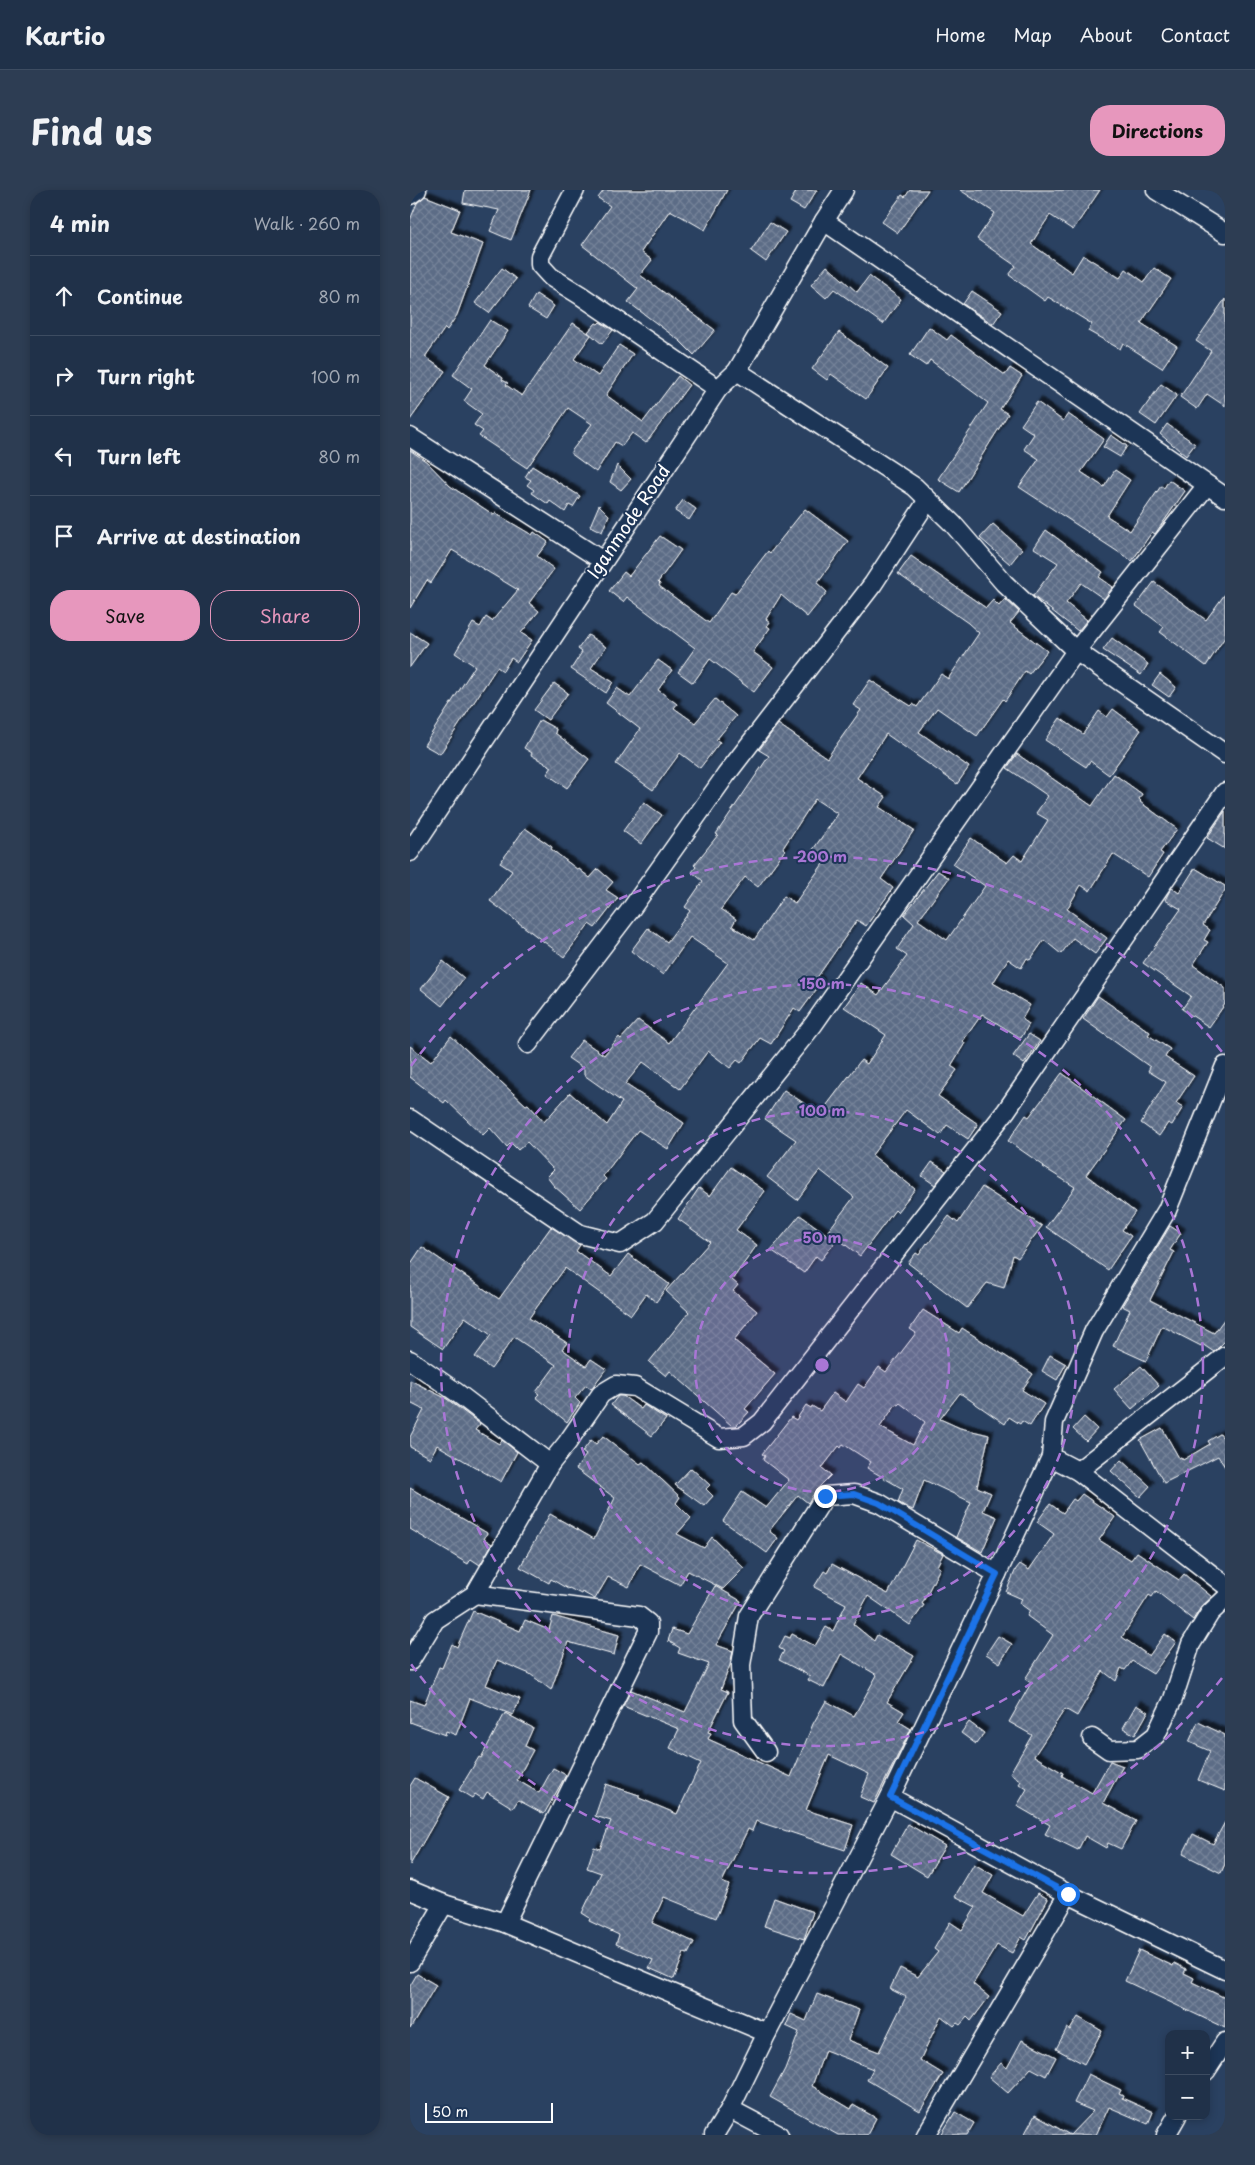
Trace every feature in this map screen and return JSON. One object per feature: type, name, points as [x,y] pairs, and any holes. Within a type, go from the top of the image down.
[{"type":"street","points":[[410,195],[417,190]]},
{"type":"street","points":[[575,190],[540,256],[540,265],[562,286],[580,295],[718,389]]},
{"type":"street","name":"Iganmode Road","points":[[410,852],[718,389],[737,371],[844,190]]},
{"type":"street","points":[[1156,190],[1225,233]]},
{"type":"street","points":[[824,221],[1225,497]]},
{"type":"street","points":[[737,371],[915,487],[953,524],[1004,583],[1076,651],[1225,754]]},
{"type":"street","points":[[410,437],[603,561]]},
{"type":"street","points":[[410,1119],[580,1234],[620,1244],[655,1221],[813,1025],[1076,651],[1207,485]]},
{"type":"street","points":[[528,1044],[631,909],[726,775],[873,584],[928,500]]},
{"type":"street","points":[[410,1661],[435,1620],[475,1594],[550,1464],[567,1443],[600,1394],[616,1385],[635,1387],[719,1438],[744,1436],[762,1422],[1006,1111],[1225,792]]},
{"type":"street","points":[[714,2135],[730,2109],[767,2033],[890,1797],[1051,1457],[1054,1422],[1094,1331],[1167,1210],[1224,1073]]},
{"type":"street","points":[[1078,1471],[1225,1356]]},
{"type":"street","points":[[410,1360],[456,1392],[550,1464]]},
{"type":"street","points":[[1051,1457],[1078,1471],[1225,1585]]},
{"type":"street","points":[[766,1752],[743,1720],[742,1665],[749,1616],[825,1496],[854,1494],[879,1503],[997,1574]]},
{"type":"street","points":[[475,1594],[639,1616],[648,1623],[648,1632],[505,1922]]},
{"type":"street","points":[[1092,1738],[1109,1750],[1138,1749],[1156,1735],[1173,1699],[1191,1644],[1210,1613],[1225,1599]]},
{"type":"street","points":[[890,1797],[1068,1894],[1225,1970]]},
{"type":"street","points":[[410,1890],[444,1904],[505,1922],[767,2033]]},
{"type":"street","points":[[926,2135],[1068,1894]]},
{"type":"street","points":[[410,1962],[444,1904]]},
{"type":"street","points":[[1210,2065],[1225,2042]]},
{"type":"street","points":[[730,2109],[779,2135]]},
{"type":"street","points":[[1166,2135],[1175,2120]]},
{"type":"building","points":[[465,190],[531,190],[511,240],[490,231],[499,210],[463,203]]},
{"type":"building","points":[[604,190],[727,190],[705,230],[670,210],[641,252],[652,260],[640,275],[715,330],[694,355],[680,341],[628,302],[638,289],[582,245],[610,206],[598,198]]},
{"type":"building","points":[[797,190],[817,190],[804,210],[790,202]]},
{"type":"building","points":[[910,190],[928,190],[898,233],[882,222],[902,195],[905,197]]},
{"type":"building","points":[[960,190],[1100,190],[1073,230],[1050,215],[1031,244],[1072,273],[1083,255],[1120,278],[1126,269],[1144,282],[1154,268],[1171,279],[1141,323],[1177,346],[1162,368],[1123,343],[1120,349],[1088,331],[1092,324],[1048,297],[1045,301],[1009,275],[1016,266],[977,239],[995,213]]},
{"type":"building","points":[[425,196],[460,210],[451,232],[483,244],[457,315],[447,330],[445,328],[425,357],[445,371],[410,420],[410,220],[417,203]]},
{"type":"building","points":[[770,222],[786,232],[766,262],[751,251]]},
{"type":"building","points":[[827,266],[857,292],[869,276],[901,299],[883,324],[834,289],[826,298],[811,285]]},
{"type":"building","points":[[502,268],[516,279],[489,313],[475,303]]},
{"type":"building","points":[[972,291],[1002,311],[993,324],[963,304]]},
{"type":"building","points":[[536,294],[554,306],[546,319],[528,308]]},
{"type":"building","points":[[1225,299],[1225,406],[1207,394],[1197,409],[1180,397],[1211,351],[1196,341]]},
{"type":"building","points":[[490,320],[508,331],[485,365],[503,378],[502,380],[508,383],[506,385],[522,396],[573,323],[591,335],[574,359],[598,376],[619,345],[633,354],[606,395],[643,422],[678,376],[689,385],[646,443],[632,433],[622,446],[615,442],[596,472],[570,453],[592,424],[568,408],[527,468],[479,436],[483,431],[474,425],[482,414],[464,401],[472,389],[453,375]]},
{"type":"building","points":[[600,322],[613,330],[602,344],[588,332],[596,323]]},
{"type":"building","points":[[929,327],[947,340],[951,335],[1005,375],[1010,368],[1022,376],[1000,409],[1008,414],[959,492],[938,479],[988,403],[930,360],[926,366],[910,355]]},
{"type":"building","points":[[839,332],[888,368],[866,399],[831,374],[827,380],[812,369]]},
{"type":"building","points":[[1161,384],[1177,395],[1156,425],[1140,414]]},
{"type":"building","points":[[1037,402],[1063,421],[1068,414],[1104,439],[1081,472],[1104,487],[1115,470],[1130,480],[1107,516],[1130,531],[1161,486],[1164,488],[1169,480],[1185,491],[1155,534],[1152,532],[1132,561],[1019,487],[1039,459],[1024,449],[1034,434],[1021,425]]},
{"type":"building","points":[[1167,424],[1195,444],[1186,456],[1160,434]]},
{"type":"building","points":[[1111,435],[1127,446],[1120,457],[1103,447]]},
{"type":"building","points":[[410,450],[427,462],[450,486],[494,515],[495,513],[532,535],[534,532],[548,542],[537,556],[554,569],[529,603],[539,611],[521,633],[532,640],[517,662],[511,658],[503,671],[497,667],[440,754],[424,745],[475,666],[455,653],[473,623],[480,627],[486,617],[492,621],[518,590],[452,550],[431,583],[427,580],[410,608]]},
{"type":"building","points":[[617,465],[631,479],[621,490],[610,482]]},
{"type":"building","points":[[532,466],[580,496],[573,507],[569,505],[565,512],[550,501],[548,504],[532,493],[534,490],[527,485],[531,480],[525,477]]},
{"type":"building","points":[[683,500],[696,509],[689,520],[675,511]]},
{"type":"building","points":[[599,505],[609,515],[602,532],[590,526]]},
{"type":"building","points":[[805,509],[848,541],[817,583],[827,592],[807,617],[781,595],[766,619],[770,622],[767,626],[770,628],[753,652],[773,667],[754,692],[710,659],[693,683],[678,672],[695,648],[627,597],[623,602],[609,591],[624,572],[629,576],[660,536],[681,550],[658,582],[659,586],[709,623],[731,592],[735,594],[768,551],[770,553]]},
{"type":"building","points":[[993,524],[1022,549],[1010,564],[980,538]]},
{"type":"building","points":[[1046,530],[1103,572],[1099,577],[1113,587],[1104,599],[1081,583],[1066,603],[1087,620],[1078,631],[1033,596],[1058,563],[1034,548]]},
{"type":"building","points":[[911,556],[986,608],[993,600],[999,606],[1005,599],[1019,612],[1010,623],[1047,651],[1029,674],[1025,671],[1005,701],[1003,699],[977,736],[937,708],[919,732],[969,767],[957,784],[886,734],[857,778],[886,797],[879,807],[914,830],[881,879],[893,888],[866,926],[857,920],[816,979],[821,983],[800,1012],[794,1008],[771,1044],[760,1038],[741,1063],[737,1060],[730,1068],[708,1051],[680,1089],[643,1062],[625,1084],[684,1123],[668,1149],[638,1130],[603,1176],[606,1179],[580,1209],[554,1186],[547,1177],[554,1170],[527,1142],[518,1150],[511,1143],[507,1147],[490,1128],[483,1135],[446,1100],[444,1103],[410,1077],[410,1046],[431,1062],[451,1036],[526,1105],[528,1104],[544,1122],[570,1093],[607,1125],[622,1102],[584,1075],[584,1069],[568,1058],[582,1040],[604,1055],[619,1037],[621,1039],[638,1020],[669,1043],[728,963],[690,937],[663,975],[631,951],[648,928],[667,942],[690,911],[685,907],[703,881],[692,872],[696,867],[694,865],[718,835],[716,834],[769,756],[759,750],[778,724],[827,758],[861,710],[853,705],[870,680],[911,706],[913,704],[917,707],[941,674],[948,679],[979,633],[968,623],[898,574]],"holes":[[[815,799],[838,814],[812,851],[825,861],[795,903],[784,896],[754,940],[732,926],[736,919],[721,909],[745,877],[758,887],[785,850],[783,848]]]},
{"type":"building","points":[[1154,582],[1206,620],[1225,594],[1225,637],[1206,666],[1160,632],[1164,627],[1136,606]]},
{"type":"building","points":[[410,632],[427,643],[410,667]]},
{"type":"building","points":[[588,635],[606,647],[591,668],[613,682],[606,693],[571,669],[582,652],[578,649]]},
{"type":"building","points":[[1112,638],[1148,664],[1141,675],[1103,650]]},
{"type":"building","points":[[658,660],[672,670],[658,690],[677,704],[674,708],[695,723],[715,699],[736,716],[716,740],[720,742],[700,768],[680,753],[653,790],[616,764],[640,729],[606,703],[617,688],[630,697]]},
{"type":"building","points":[[1160,674],[1176,687],[1169,697],[1152,685]]},
{"type":"building","points":[[554,683],[568,693],[548,720],[534,710]]},
{"type":"building","points":[[1113,709],[1141,730],[1109,775],[1090,761],[1086,767],[1045,740],[1060,718],[1083,734],[1099,711],[1107,717]]},
{"type":"building","points":[[540,720],[556,729],[555,733],[589,759],[567,788],[547,774],[552,767],[531,755],[532,753],[524,748]]},
{"type":"building","points":[[1017,754],[1092,806],[1114,774],[1142,794],[1139,799],[1140,802],[1177,829],[1160,852],[1163,854],[1148,877],[1113,854],[1090,891],[1081,885],[1067,909],[1107,938],[1095,954],[1073,938],[1061,954],[1044,940],[1030,960],[1027,958],[1021,968],[1008,959],[993,983],[1030,1005],[1022,1019],[1029,1024],[1021,1038],[982,1014],[963,1041],[965,1043],[951,1066],[957,1070],[938,1096],[978,1124],[968,1139],[947,1125],[940,1135],[906,1110],[872,1155],[915,1189],[897,1212],[895,1210],[860,1256],[828,1231],[854,1197],[820,1170],[797,1200],[767,1177],[796,1140],[765,1119],[784,1090],[820,1114],[861,1060],[867,1064],[886,1035],[844,1007],[861,983],[878,995],[907,956],[897,949],[914,924],[904,915],[938,871],[949,878],[918,920],[947,940],[985,886],[953,864],[971,838],[1007,863],[1014,855],[1022,861],[1048,820],[1036,813],[1048,796],[1007,768]]},
{"type":"building","points":[[644,802],[662,815],[641,844],[623,831]]},
{"type":"building","points":[[1225,811],[1225,849],[1207,838]]},
{"type":"building","points":[[525,828],[590,878],[598,869],[613,882],[606,890],[618,898],[595,928],[589,924],[564,957],[490,901],[512,871],[500,863]]},
{"type":"building","points":[[1195,868],[1225,886],[1225,890],[1203,925],[1210,930],[1204,940],[1208,942],[1193,965],[1225,988],[1225,1004],[1209,1027],[1182,1009],[1191,996],[1143,963],[1181,909],[1165,900],[1169,892],[1172,888],[1179,893]]},
{"type":"building","points":[[443,961],[464,978],[442,1006],[421,989]]},
{"type":"building","points":[[1098,996],[1150,1032],[1148,1035],[1170,1049],[1165,1057],[1194,1076],[1176,1103],[1183,1107],[1172,1125],[1168,1123],[1159,1136],[1141,1123],[1166,1082],[1148,1071],[1150,1067],[1083,1019]]},
{"type":"building","points":[[1029,1034],[1040,1041],[1024,1064],[1013,1056]]},
{"type":"building","points":[[1062,1073],[1126,1120],[1086,1175],[1135,1212],[1122,1230],[1131,1236],[1108,1270],[1046,1227],[1075,1187],[1043,1167],[1008,1141],[1026,1115],[1029,1117]]},
{"type":"building","points":[[932,1162],[946,1171],[935,1185],[922,1176]]},
{"type":"building","points":[[731,1167],[765,1191],[736,1230],[757,1245],[732,1280],[738,1285],[733,1291],[757,1311],[734,1340],[775,1374],[745,1409],[749,1412],[736,1426],[732,1426],[670,1371],[666,1376],[649,1362],[689,1312],[666,1291],[710,1242],[678,1219],[699,1188],[710,1196]]},
{"type":"building","points":[[982,1187],[1042,1226],[1018,1258],[1013,1255],[1004,1288],[987,1283],[967,1308],[908,1263],[916,1253],[919,1255],[949,1216],[958,1223]]},
{"type":"building","points":[[800,1215],[836,1241],[821,1260],[816,1256],[804,1273],[771,1250]]},
{"type":"building","points":[[1170,1226],[1181,1233],[1170,1250],[1174,1252],[1150,1300],[1214,1333],[1225,1318],[1225,1341],[1214,1352],[1202,1344],[1201,1346],[1162,1326],[1146,1361],[1113,1346],[1130,1310],[1122,1306]]},
{"type":"building","points":[[551,1227],[580,1245],[576,1251],[611,1276],[628,1254],[669,1284],[656,1302],[646,1294],[631,1315],[565,1268],[529,1318],[567,1343],[562,1349],[586,1366],[591,1359],[606,1369],[591,1389],[586,1385],[575,1398],[580,1403],[567,1422],[536,1397],[539,1394],[536,1392],[556,1365],[514,1337],[491,1369],[475,1357],[491,1335],[465,1317],[443,1349],[410,1327],[410,1265],[422,1247],[499,1299]]},
{"type":"building","points":[[923,1310],[959,1333],[962,1328],[1033,1374],[1022,1390],[1044,1404],[1030,1426],[1022,1421],[1020,1424],[1009,1417],[1005,1424],[960,1393],[940,1419],[960,1428],[989,1435],[977,1487],[991,1493],[983,1511],[997,1517],[982,1552],[956,1537],[971,1502],[924,1480],[913,1510],[908,1508],[898,1502],[903,1489],[867,1468],[871,1462],[843,1444],[841,1448],[839,1446],[822,1468],[831,1475],[816,1490],[808,1503],[798,1495],[769,1531],[778,1538],[767,1553],[723,1521],[742,1492],[766,1508],[789,1480],[763,1460],[765,1456],[762,1454],[791,1417],[796,1420],[806,1405],[820,1411],[833,1393],[846,1402],[858,1384],[864,1388],[879,1367],[886,1372],[916,1333],[910,1329]],"holes":[[[900,1403],[925,1422],[913,1445],[880,1427],[896,1404]]]},
{"type":"building","points":[[1050,1355],[1066,1364],[1057,1380],[1042,1371]]},
{"type":"building","points":[[1141,1366],[1159,1386],[1132,1409],[1114,1389]]},
{"type":"building","points":[[410,1380],[447,1399],[480,1424],[475,1430],[499,1444],[502,1440],[517,1452],[501,1482],[437,1445],[430,1458],[410,1447],[410,1437],[424,1410],[410,1403]]},
{"type":"building","points":[[618,1396],[623,1396],[641,1409],[644,1405],[666,1419],[652,1436],[611,1405]]},
{"type":"building","points":[[1084,1417],[1097,1429],[1086,1441],[1073,1429]]},
{"type":"building","points":[[1162,1428],[1179,1458],[1181,1457],[1183,1460],[1210,1444],[1208,1441],[1220,1434],[1222,1437],[1225,1436],[1225,1467],[1218,1456],[1164,1483],[1140,1440]]},
{"type":"building","points":[[603,1436],[640,1464],[643,1462],[680,1497],[676,1503],[691,1518],[677,1534],[704,1548],[712,1537],[744,1568],[723,1589],[688,1571],[680,1585],[640,1564],[629,1587],[608,1577],[595,1599],[582,1592],[581,1594],[568,1589],[551,1579],[549,1583],[520,1567],[550,1514],[594,1539],[615,1498],[576,1469],[586,1455],[582,1452],[591,1440],[596,1444]]},
{"type":"building","points":[[1121,1460],[1150,1486],[1140,1497],[1111,1471]]},
{"type":"building","points":[[691,1468],[710,1485],[706,1489],[713,1496],[704,1506],[675,1485]]},
{"type":"building","points":[[410,1488],[487,1533],[484,1539],[492,1544],[480,1565],[471,1559],[468,1564],[410,1529]]},
{"type":"building","points":[[1082,1494],[1115,1517],[1099,1540],[1131,1560],[1137,1552],[1179,1580],[1184,1574],[1212,1597],[1201,1607],[1193,1620],[1156,1591],[1152,1597],[1149,1595],[1122,1637],[1149,1656],[1165,1634],[1176,1642],[1153,1674],[1132,1661],[1125,1670],[1121,1668],[1116,1681],[1103,1671],[1077,1716],[1065,1709],[1034,1756],[1063,1773],[1062,1776],[1092,1793],[1110,1761],[1123,1766],[1103,1803],[1136,1821],[1121,1849],[1108,1843],[1106,1848],[1085,1836],[1078,1850],[1045,1834],[1050,1825],[1017,1806],[1027,1789],[1019,1784],[1021,1781],[1010,1773],[1032,1735],[1009,1722],[1031,1683],[1025,1679],[1053,1635],[1027,1616],[1030,1611],[1019,1603],[1022,1599],[1006,1592],[1020,1564],[1029,1570],[1054,1534],[1037,1522],[1050,1504],[1063,1513],[1073,1499],[1076,1501]]},
{"type":"building","points":[[916,1540],[943,1554],[937,1566],[940,1568],[922,1604],[924,1605],[910,1625],[868,1596],[853,1624],[874,1641],[877,1635],[914,1656],[887,1702],[904,1712],[898,1721],[911,1729],[874,1803],[860,1797],[869,1774],[829,1755],[806,1810],[853,1825],[845,1850],[756,1821],[752,1831],[748,1829],[722,1882],[729,1885],[716,1918],[664,1897],[652,1923],[694,1942],[688,1954],[684,1953],[674,1979],[649,1968],[653,1960],[616,1944],[619,1935],[589,1921],[590,1918],[582,1913],[601,1873],[587,1868],[594,1847],[600,1849],[611,1821],[595,1816],[606,1784],[639,1795],[639,1798],[677,1814],[701,1763],[670,1748],[679,1729],[623,1706],[631,1690],[685,1712],[709,1664],[678,1653],[680,1648],[668,1641],[672,1629],[687,1634],[715,1586],[741,1601],[716,1645],[733,1651],[721,1689],[728,1692],[708,1732],[711,1733],[708,1739],[791,1777],[813,1724],[826,1701],[854,1716],[877,1675],[841,1654],[824,1688],[808,1680],[810,1676],[779,1660],[784,1651],[779,1648],[785,1636],[790,1638],[792,1634],[815,1646],[826,1627],[833,1631],[846,1604],[814,1587],[824,1571],[827,1573],[832,1564],[888,1594]]},
{"type":"building","points":[[473,1611],[520,1631],[525,1620],[549,1630],[553,1616],[619,1635],[614,1655],[568,1642],[551,1690],[530,1674],[497,1660],[486,1685],[520,1699],[513,1715],[470,1698],[456,1735],[446,1731],[445,1735],[410,1722],[410,1700],[424,1705],[439,1667],[442,1668],[452,1644],[457,1647]]},
{"type":"building","points":[[998,1636],[1012,1644],[1000,1663],[986,1654]]},
{"type":"building","points":[[1136,1705],[1148,1712],[1135,1735],[1123,1728]]},
{"type":"building","points":[[505,1713],[533,1728],[525,1746],[533,1750],[517,1780],[539,1793],[553,1768],[566,1775],[544,1814],[518,1800],[513,1808],[487,1792],[483,1799],[475,1794],[472,1798],[459,1790],[479,1757],[481,1758]]},
{"type":"building","points":[[969,1722],[984,1733],[976,1744],[961,1733]]},
{"type":"building","points":[[1198,1722],[1225,1735],[1225,1791],[1198,1780],[1210,1751],[1189,1742]]},
{"type":"building","points":[[415,1778],[449,1797],[410,1865],[410,1786]]},
{"type":"building","points":[[1225,1822],[1225,1864],[1221,1873],[1183,1854],[1193,1834],[1213,1844]]},
{"type":"building","points":[[908,1824],[945,1846],[927,1876],[891,1854]]},
{"type":"building","points":[[974,1864],[993,1875],[983,1893],[1023,1916],[1038,1893],[1048,1899],[1026,1940],[1021,1937],[1012,1953],[997,1945],[973,1984],[989,1997],[971,2021],[967,2017],[960,2025],[957,2023],[954,2026],[941,2016],[920,2060],[943,2074],[920,2111],[867,2080],[873,2069],[825,2050],[812,2086],[851,2109],[853,2105],[876,2118],[867,2135],[838,2135],[770,2097],[785,2069],[799,2032],[786,2026],[791,2014],[806,2021],[817,1994],[859,2010],[848,2040],[879,2052],[906,1997],[890,1989],[900,1968],[918,1977],[938,1952],[934,1949],[950,1922],[962,1930],[976,1907],[955,1896]]},
{"type":"building","points":[[774,1898],[813,1912],[804,1939],[764,1926]]},
{"type":"building","points":[[1139,1950],[1173,1966],[1174,1963],[1186,1969],[1184,1973],[1194,1978],[1192,1982],[1225,1998],[1225,2028],[1125,1981]]},
{"type":"building","points":[[417,1974],[436,1985],[410,2029],[410,1986]]},
{"type":"building","points":[[1078,2017],[1102,2031],[1084,2064],[1056,2049],[1067,2028],[1070,2030]]},
{"type":"building","points":[[1022,2040],[1056,2057],[1046,2076],[1031,2068],[1008,2093],[989,2077],[1001,2063],[1007,2068]]},
{"type":"building","points":[[1088,2074],[1121,2090],[1119,2094],[1123,2096],[1122,2098],[1153,2112],[1148,2124],[1109,2107],[1096,2135],[1070,2135],[1093,2111],[1074,2103]]},
{"type":"building","points":[[955,2112],[974,2123],[967,2135],[941,2135]]},
{"type":"building","points":[[1035,2115],[1070,2135],[1024,2135]]},
{"type":"route","points":[[825,1496],[854,1494],[879,1503],[997,1574],[890,1797],[1068,1894]]}]
